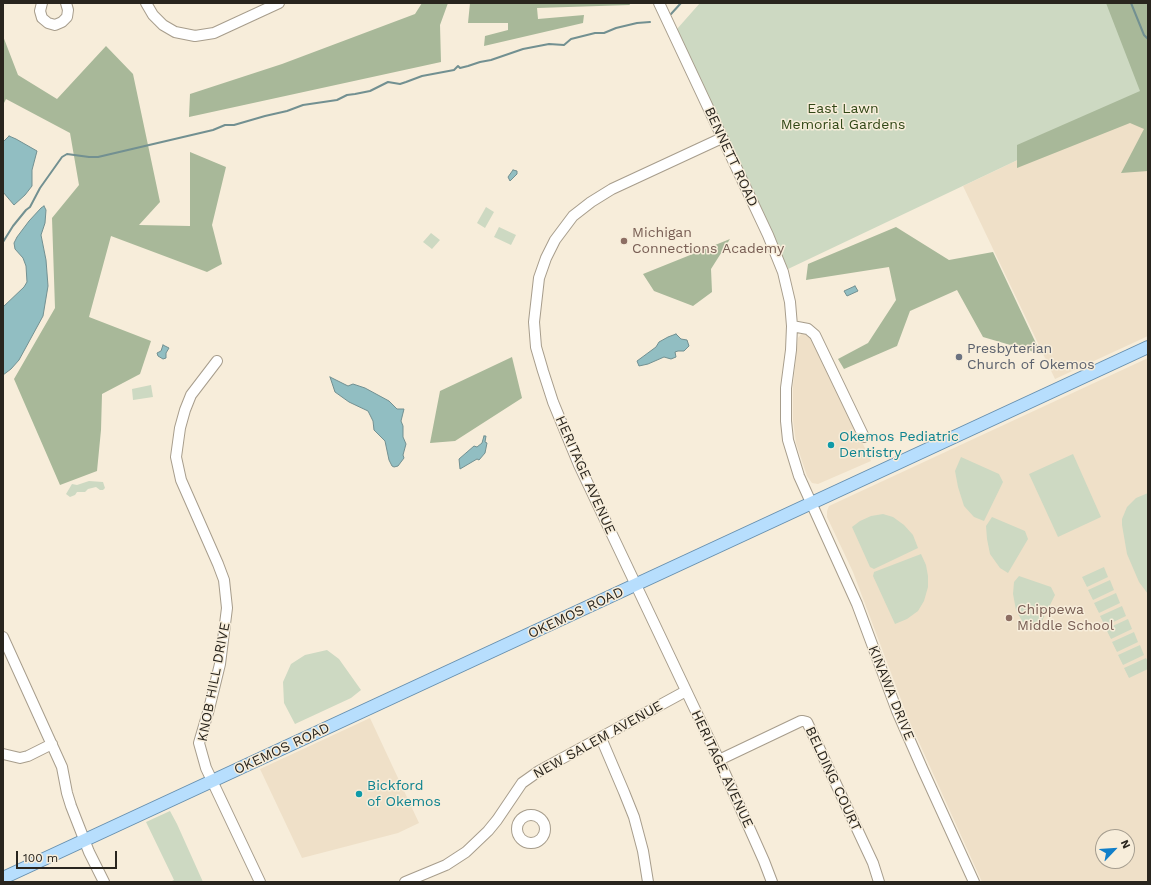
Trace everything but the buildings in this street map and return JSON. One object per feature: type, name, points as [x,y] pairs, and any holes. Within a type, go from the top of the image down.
[{"type":"main road","name":"OKEMOS ROAD","points":[[3,878],[1148,347]]},
{"type":"street","points":[[42,3],[40,11],[42,18],[48,23],[55,25],[62,22],[67,17],[68,10],[66,3]]},
{"type":"street","points":[[146,3],[153,15],[163,25],[176,32],[195,36],[214,33],[279,3]]},
{"type":"street","name":"BENNETT ROAD","points":[[658,3],[779,260],[788,293],[792,326],[786,395],[786,426],[794,462],[810,503]]},
{"type":"street","name":"HERITAGE AVENUE","points":[[722,138],[612,189],[591,202],[573,216],[556,240],[546,258],[539,278],[534,322],[536,347],[543,371],[553,402],[579,465],[718,760],[772,882]]},
{"type":"street","points":[[792,326],[808,329],[815,335],[864,437]]},
{"type":"street","name":"KNOB HILL DRIVE","points":[[217,361],[192,395],[185,410],[180,428],[176,456],[181,480],[218,564],[224,580],[226,595],[227,616],[220,664],[199,743],[206,768],[260,882]]},
{"type":"street","name":"KINAWA DRIVE","points":[[810,503],[857,604],[897,710],[974,882]]},
{"type":"street","points":[[3,637],[62,768],[66,793],[84,840],[104,882]]},
{"type":"street","name":"NEW SALEM AVENUE","points":[[405,882],[446,865],[466,852],[488,831],[517,790],[529,777],[550,764],[686,691]]},
{"type":"street","name":"BELDING COURT","points":[[718,760],[803,720],[807,722],[873,863],[879,882]]},
{"type":"street","points":[[600,738],[634,817],[643,851],[648,882]]},
{"type":"street","points":[[3,754],[20,758],[28,756],[52,744]]},
{"type":"street","points":[[505,808],[519,821]]},
{"type":"shaded area","points":[[1148,98],[1148,336],[1055,379],[963,186]]},
{"type":"shaded area","points":[[802,333],[809,334],[818,349],[871,461],[818,484],[812,483],[807,476],[796,443],[793,420],[793,386],[798,338]]},
{"type":"shaded area","name":"Chippewa Middle School","points":[[1148,358],[1148,882],[982,882],[908,718],[853,572],[827,517],[829,506]]},
{"type":"shaded area","points":[[370,718],[419,823],[398,833],[302,858],[260,769]]},
{"type":"green space","points":[[422,3],[448,3],[440,25],[441,62],[189,117],[190,94],[282,64],[415,14]]},
{"type":"green space","points":[[470,3],[629,3],[630,5],[537,8],[538,19],[584,15],[583,23],[484,46],[485,36],[508,30],[508,23],[468,23]]},
{"type":"green space","name":"East Lawn Memorial Gardens","points":[[700,3],[1148,3],[1148,98],[788,269],[677,29]]},
{"type":"green space","points":[[1106,3],[1148,3],[1148,171],[1121,173],[1144,129],[1130,123],[1017,168],[1017,145],[1140,91]]},
{"type":"green space","points":[[3,36],[18,75],[57,99],[106,46],[133,74],[160,202],[139,225],[190,226],[190,152],[226,167],[212,225],[222,264],[207,272],[111,236],[89,317],[151,341],[140,374],[102,394],[101,430],[97,471],[60,485],[14,379],[55,308],[52,218],[79,185],[70,133],[6,99],[3,105]]},
{"type":"green space","points":[[486,207],[494,212],[485,228],[477,223]]},
{"type":"green space","points":[[499,227],[516,235],[511,245],[494,237]]},
{"type":"green space","points":[[896,227],[949,260],[993,252],[1041,354],[983,337],[957,290],[910,311],[897,346],[844,369],[838,359],[868,343],[896,300],[889,267],[806,280],[808,264]]},
{"type":"green space","points":[[431,233],[440,240],[432,249],[423,242]]},
{"type":"green space","points":[[730,239],[711,269],[712,292],[693,306],[654,291],[643,274]]},
{"type":"green space","points":[[512,357],[522,398],[455,441],[430,443],[440,391]]},
{"type":"green space","points":[[151,385],[153,397],[133,400],[132,389]]},
{"type":"green space","points":[[1073,454],[1101,517],[1058,537],[1029,474]]},
{"type":"green space","points":[[961,457],[999,474],[1003,482],[984,521],[974,517],[964,506],[955,471]]},
{"type":"green space","points":[[89,481],[103,482],[105,488],[103,490],[96,487],[88,489],[85,492],[77,492],[75,495],[70,497],[66,494],[72,484],[77,485]]},
{"type":"green space","points":[[1148,493],[1148,594],[1139,582],[1127,554],[1122,519],[1127,507],[1136,498]]},
{"type":"green space","points":[[883,514],[893,517],[904,525],[913,535],[918,548],[874,569],[870,567],[852,527],[871,516]]},
{"type":"green space","points":[[992,517],[1025,531],[1028,539],[1008,573],[1000,568],[990,554],[986,526]]},
{"type":"green space","points":[[921,554],[926,565],[928,576],[928,587],[924,601],[918,611],[907,619],[895,624],[873,576],[874,572]]},
{"type":"green space","points":[[1104,567],[1108,577],[1087,587],[1082,577]]},
{"type":"green space","points":[[1019,576],[1051,587],[1055,595],[1037,631],[1029,628],[1022,621],[1016,610],[1013,594],[1014,582]]},
{"type":"green space","points":[[1110,580],[1114,590],[1093,600],[1088,590]]},
{"type":"green space","points":[[1116,593],[1120,603],[1099,613],[1094,603]]},
{"type":"green space","points":[[1122,606],[1126,616],[1105,626],[1100,616]]},
{"type":"green space","points":[[1128,619],[1132,629],[1111,639],[1106,629]]},
{"type":"green space","points":[[1134,632],[1138,642],[1117,652],[1112,642]]},
{"type":"green space","points":[[1140,645],[1144,655],[1123,665],[1118,655]]},
{"type":"green space","points":[[327,650],[339,659],[361,690],[351,698],[295,724],[284,703],[283,682],[291,664],[305,655]]},
{"type":"green space","points":[[1146,658],[1148,662],[1148,669],[1129,678],[1124,668]]},
{"type":"green space","points":[[170,811],[203,882],[170,882],[174,880],[146,822]]},
{"type":"water","points":[[9,136],[37,151],[32,170],[32,186],[14,205],[3,192],[3,142]]},
{"type":"water","points":[[513,170],[517,171],[517,174],[510,181],[508,177]]},
{"type":"water","points":[[44,206],[46,210],[45,223],[41,235],[46,260],[48,286],[43,316],[19,360],[3,375],[3,307],[24,287],[27,282],[26,266],[23,258],[15,249],[14,243],[29,221]]},
{"type":"water","points":[[855,286],[858,291],[847,296],[844,291]]},
{"type":"water","points":[[676,334],[681,339],[687,340],[689,346],[684,351],[675,352],[676,357],[671,359],[664,357],[639,366],[637,361],[656,347],[659,342]]},
{"type":"water","points":[[163,345],[169,348],[166,353],[166,358],[163,359],[158,356],[157,353],[161,351]]},
{"type":"water","points":[[330,377],[348,386],[353,384],[365,388],[389,401],[397,409],[404,409],[401,421],[403,426],[403,437],[406,444],[403,455],[404,458],[398,466],[392,466],[389,460],[385,441],[374,430],[373,421],[368,411],[349,402],[335,392]]},
{"type":"water","points":[[484,436],[486,436],[485,442],[487,443],[485,453],[479,460],[477,459],[460,469],[459,459],[474,446],[477,447],[482,443]]},
{"type":"waterway","points":[[671,14],[681,3]]},
{"type":"waterway","points":[[1131,3],[1144,35],[1148,39]]},
{"type":"waterway","points":[[3,242],[13,226],[30,207],[40,188],[62,157],[67,154],[98,157],[213,130],[225,125],[234,125],[287,111],[303,105],[337,100],[347,95],[370,91],[388,82],[400,84],[422,76],[454,70],[458,66],[460,68],[491,60],[523,49],[549,44],[564,45],[571,39],[595,33],[604,33],[616,28],[637,23],[650,22]]},
{"type":"place","name":"Michigan Connections Academy","points":[[624,241]]},
{"type":"place","name":"Presbyterian Church of Okemos","points":[[959,357]]},
{"type":"place","name":"Okemos Pediatric Dentistry","points":[[831,445]]},
{"type":"place","name":"Chippewa Middle School","points":[[1009,618]]},
{"type":"place","name":"Bickford of Okemos","points":[[359,794]]}]
